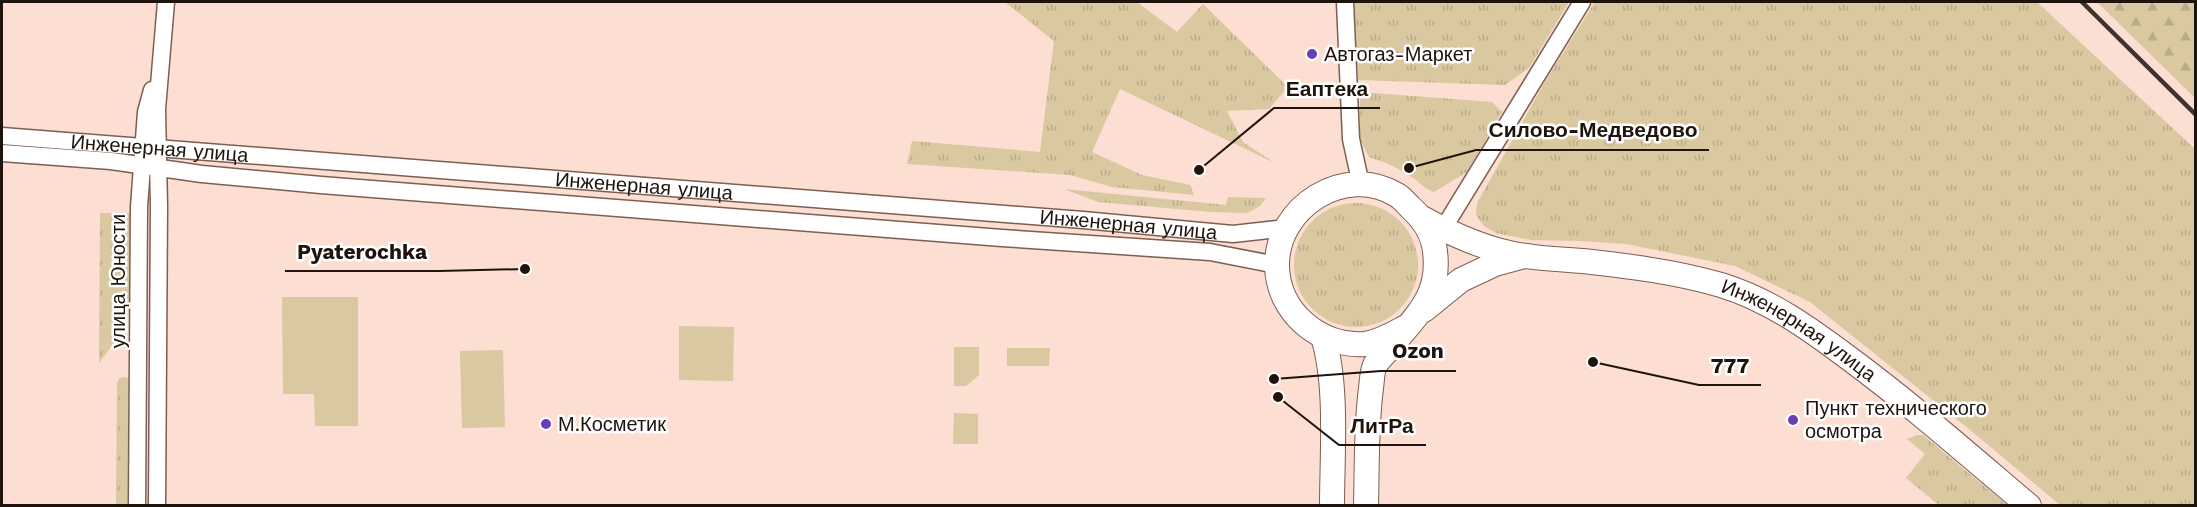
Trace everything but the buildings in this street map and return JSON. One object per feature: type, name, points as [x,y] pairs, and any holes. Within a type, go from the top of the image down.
[{"type":"main road","name":"Инженерная улица","points":[[1523,256],[1495,264],[1461,280],[1412,322],[1387,338],[1366,344],[1344,343],[1323,336],[1308,327],[1290,307],[1279,282],[1277,265],[1279,245],[1286,228],[1297,212],[1311,199],[1336,188],[1361,184],[1397,195],[1432,224],[1496,250],[1523,256],[1626,266],[1720,285],[1769,304],[1812,330],[1891,389],[2029,506]]},
{"type":"main road","name":"Инженерная улица","points":[[1412,322],[1431,294],[1437,268],[1432,224]]},
{"type":"main road","points":[[1366,506],[1368,408],[1374,366],[1412,322]]},
{"type":"main road","points":[[1323,336],[1329,364],[1331,393],[1332,506]]},
{"type":"street","name":"улица Юности","points":[[157,506],[150,166],[166,2]]},
{"type":"street","points":[[1346,2],[1351,139],[1361,184]]},
{"type":"street","points":[[1432,224],[1582,2]]},
{"type":"street","name":"Инженерная улица","points":[[2,136],[1083,220],[1233,234],[1286,228]]},
{"type":"street","name":"Инженерная улица","points":[[2,153],[105,160],[202,174],[321,185],[1210,252],[1277,265]]},
{"type":"street","name":"улица Юности","points":[[137,506],[139,207],[150,166]]},
{"type":"green space","points":[[1005,2],[1137,2],[1177,32],[1203,4],[1288,87],[1269,109],[1227,111],[1243,142],[1273,162],[1120,89],[1092,152],[1142,175],[1190,185],[1194,195],[1112,187],[1070,175],[907,164],[912,141],[1040,152],[1054,41]]},
{"type":"green space","points":[[1353,2],[1569,2],[1529,68],[1505,85],[1358,80]]},
{"type":"green space","points":[[1595,2],[2037,2],[2195,149],[2195,505],[2060,505],[1810,302],[1735,266],[1626,244],[1531,240],[1496,233],[1485,227],[1476,215],[1477,203],[1546,80]]},
{"type":"green space","points":[[2097,2],[2195,2],[2195,98]]},
{"type":"green space","points":[[1360,92],[1492,102],[1502,112],[1467,172],[1434,192],[1400,170],[1369,157],[1359,137]]},
{"type":"green space","points":[[1064,189],[1226,205],[1228,197],[1266,198],[1260,206],[1247,213],[1211,212],[1098,202]]},
{"type":"green space","points":[[1356,203],[1380,208],[1400,221],[1413,241],[1418,265],[1413,289],[1400,309],[1380,322],[1356,327],[1332,322],[1312,309],[1299,289],[1294,265],[1299,241],[1312,221],[1332,208]]},
{"type":"green space","points":[[100,213],[130,213],[129,308],[125,328],[99,363]]},
{"type":"green space","points":[[282,297],[358,297],[358,426],[315,426],[314,394],[283,394]]},
{"type":"green space","points":[[679,326],[734,327],[733,381],[679,380]]},
{"type":"green space","points":[[954,347],[979,347],[979,375],[966,386],[954,386]]},
{"type":"green space","points":[[1007,348],[1050,348],[1049,366],[1007,366]]},
{"type":"green space","points":[[503,350],[505,427],[462,428],[460,351]]},
{"type":"green space","points":[[123,377],[129,378],[131,384],[130,505],[116,506],[117,383]]},
{"type":"green space","points":[[954,413],[978,414],[978,444],[953,444]]},
{"type":"green space","points":[[1923,435],[2007,505],[1939,505],[1906,478],[1925,454],[1907,439]]},
{"type":"railway","points":[[2082,2],[2196,115]]},
{"type":"place","name":"Автогаз-Маркет","points":[[1312,54]]},
{"type":"place","name":"Силово-Медведово","points":[[1409,168]]},
{"type":"place","name":"Еаптека","points":[[1199,170]]},
{"type":"place","name":"Pyaterochka","points":[[525,269]]},
{"type":"place","name":"777","points":[[1593,362]]},
{"type":"place","name":"Ozon","points":[[1274,379]]},
{"type":"place","name":"ЛитРа","points":[[1278,397]]},
{"type":"place","name":"Пункт технического осмотра","points":[[1793,420]]},
{"type":"place","name":"М.Косметик","points":[[546,424]]}]
